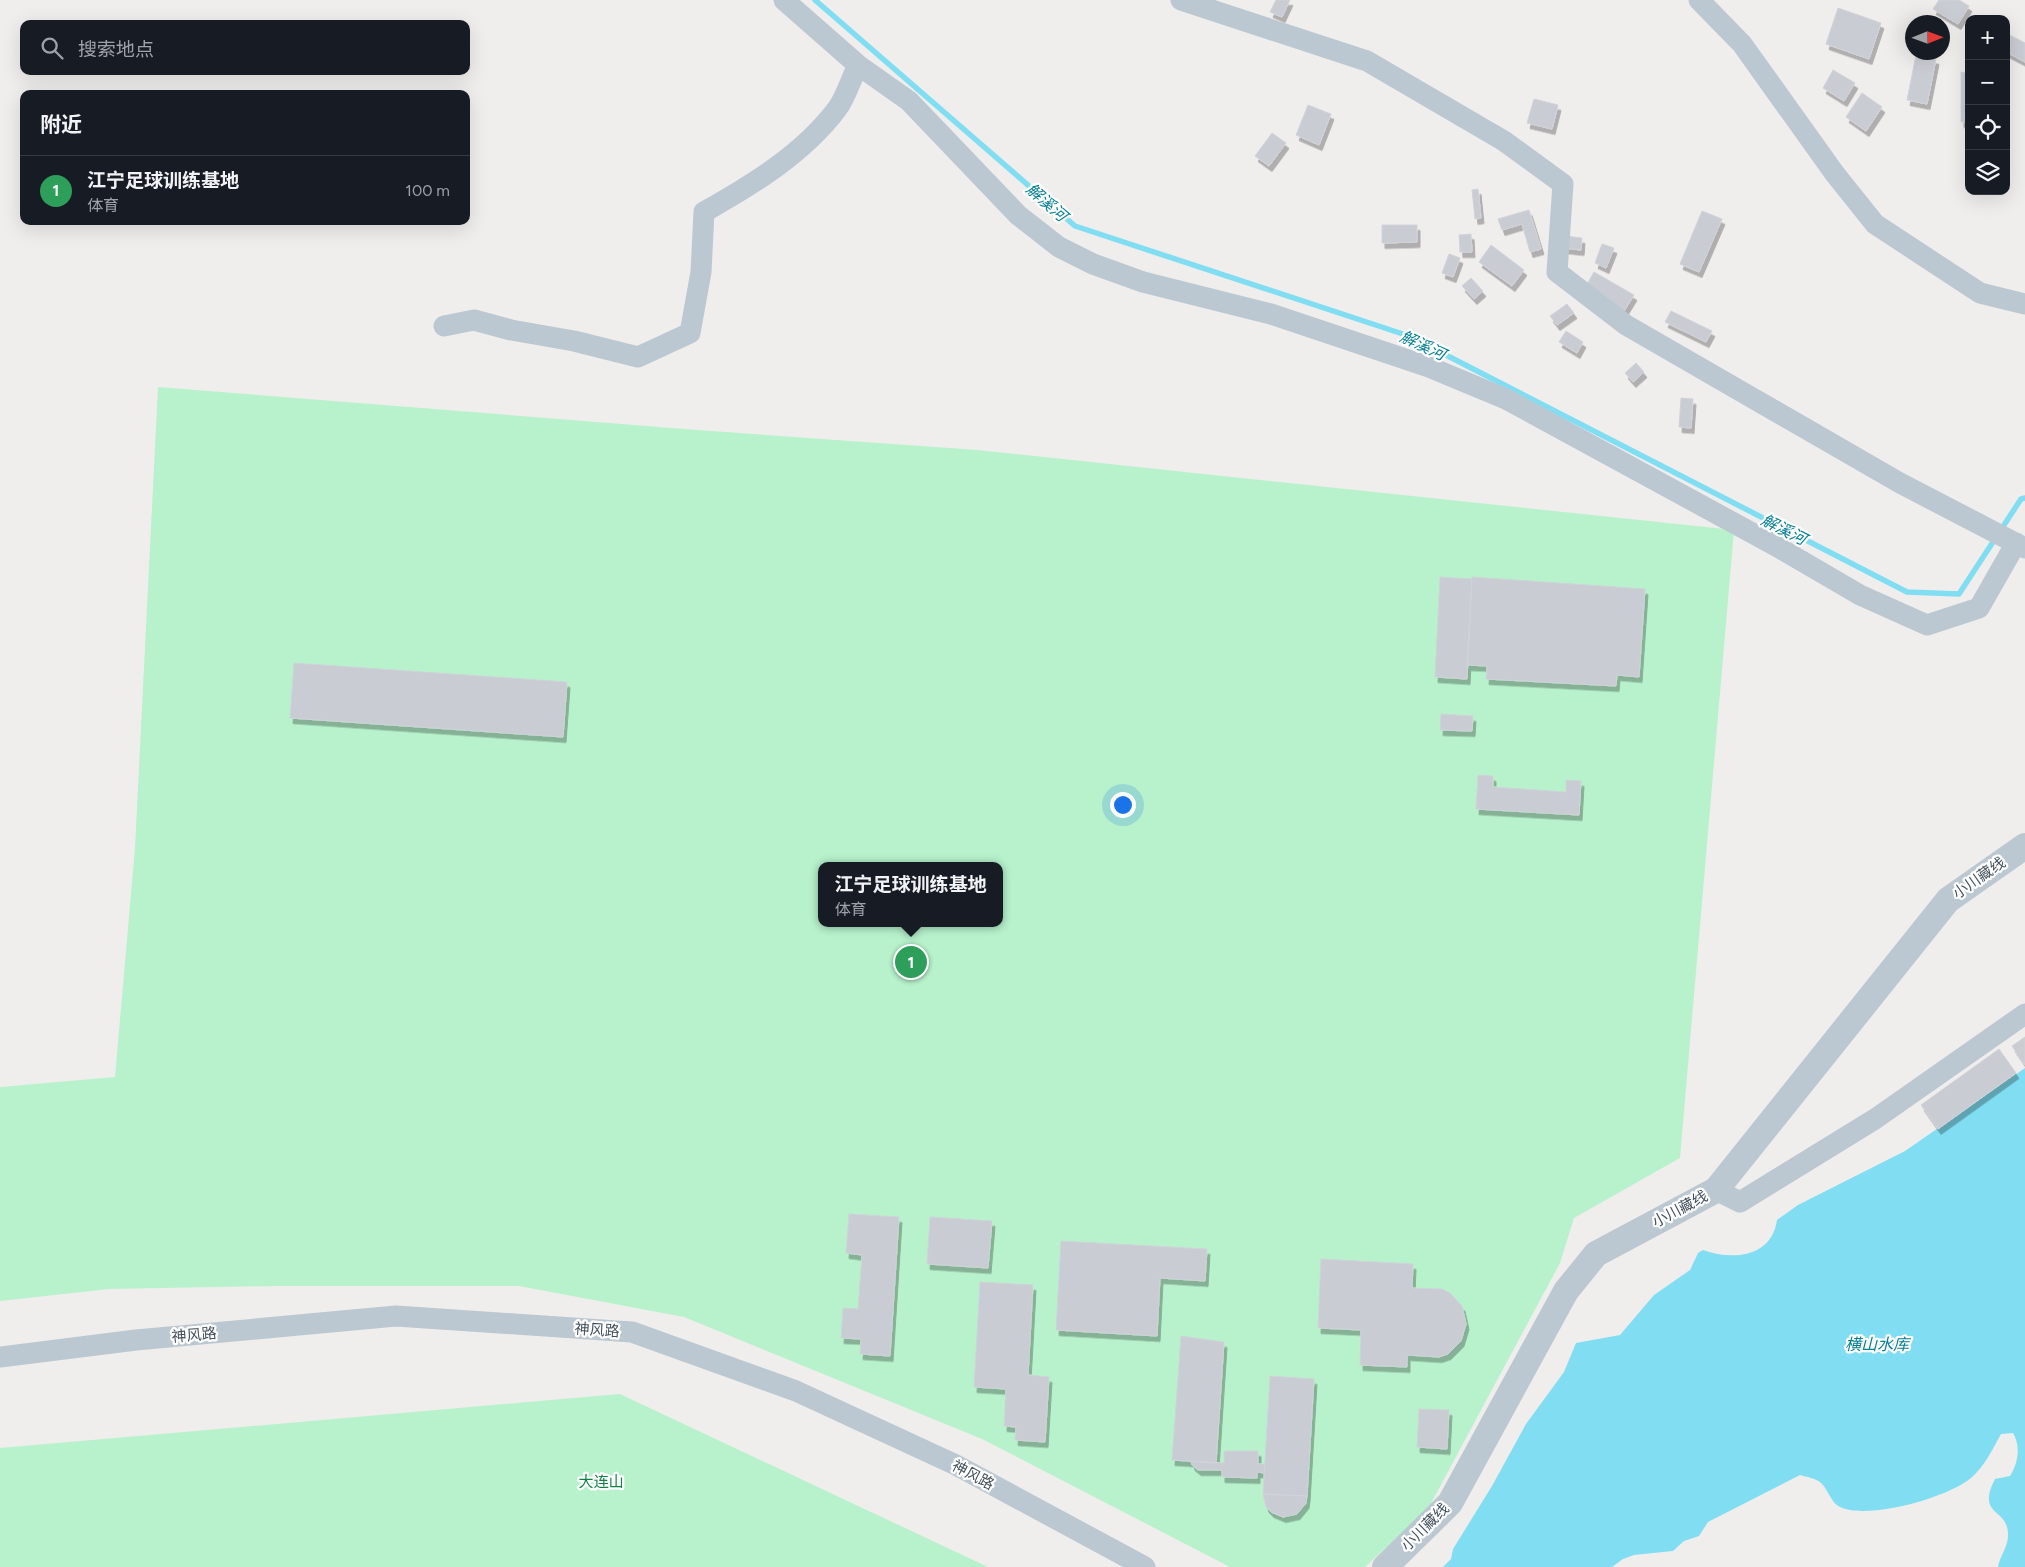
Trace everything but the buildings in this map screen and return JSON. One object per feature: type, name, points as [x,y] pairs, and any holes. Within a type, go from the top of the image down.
[{"type":"street","points":[[784,0],[858,65],[909,100],[1018,215],[1059,247],[1093,264],[1143,282],[1271,314],[1429,368],[1506,399],[1776,546],[1860,595],[1927,625],[1979,608],[2021,546],[1900,483],[1626,325],[1557,272],[1563,184],[1504,141],[1367,61],[1181,0]]},
{"type":"street","points":[[1699,0],[1742,44],[1829,166],[1875,224],[1980,293],[2025,304]]},
{"type":"street","points":[[444,326],[474,320],[511,330],[574,341],[638,357],[690,333],[701,272],[704,212],[742,190],[801,147],[837,109],[858,65]]},
{"type":"street","name":"小川藏线","points":[[1385,1567],[1450,1503],[1566,1291],[1596,1254],[1716,1190],[1948,900],[2025,846]]},
{"type":"street","points":[[1716,1190],[1740,1202],[1875,1119],[2025,1014]]},
{"type":"street","name":"神风路","points":[[0,1357],[136,1340],[396,1316],[632,1332],[796,1391],[956,1465],[1145,1567]]},
{"type":"green space","points":[[158,387],[697,430],[977,450],[1734,530],[1680,1158],[1574,1218],[1560,1263],[1429,1507],[1365,1567],[1230,1567],[982,1439],[684,1317],[519,1286],[276,1286],[109,1289],[0,1301],[0,1087],[115,1077],[135,848]]},
{"type":"green space","name":"大连山","points":[[620,1394],[988,1567],[0,1567],[0,1448]]},
{"type":"water","name":"横山水库","points":[[2025,1068],[2025,1567],[1998,1567],[2007,1542],[2008,1533],[2003,1519],[1990,1506],[1989,1500],[1990,1491],[1995,1479],[2010,1476],[2015,1466],[2018,1449],[2013,1433],[2001,1434],[1984,1463],[1971,1478],[1960,1486],[1907,1505],[1869,1511],[1840,1507],[1834,1502],[1819,1481],[1800,1475],[1708,1522],[1699,1536],[1684,1541],[1673,1551],[1634,1555],[1623,1559],[1612,1567],[1443,1567],[1451,1559],[1453,1549],[1492,1486],[1526,1424],[1564,1372],[1576,1343],[1620,1335],[1654,1295],[1690,1270],[1698,1253],[1703,1250],[1727,1255],[1738,1255],[1759,1249],[1768,1242],[1774,1232],[1777,1220],[1798,1205],[1905,1151]]},
{"type":"waterway","name":"解溪河","points":[[815,0],[1075,226],[1409,336],[1907,592],[1959,594],[2021,499],[2025,498]]},
{"type":"place","name":"江宁足球训练基地","points":[[911,962]]}]
